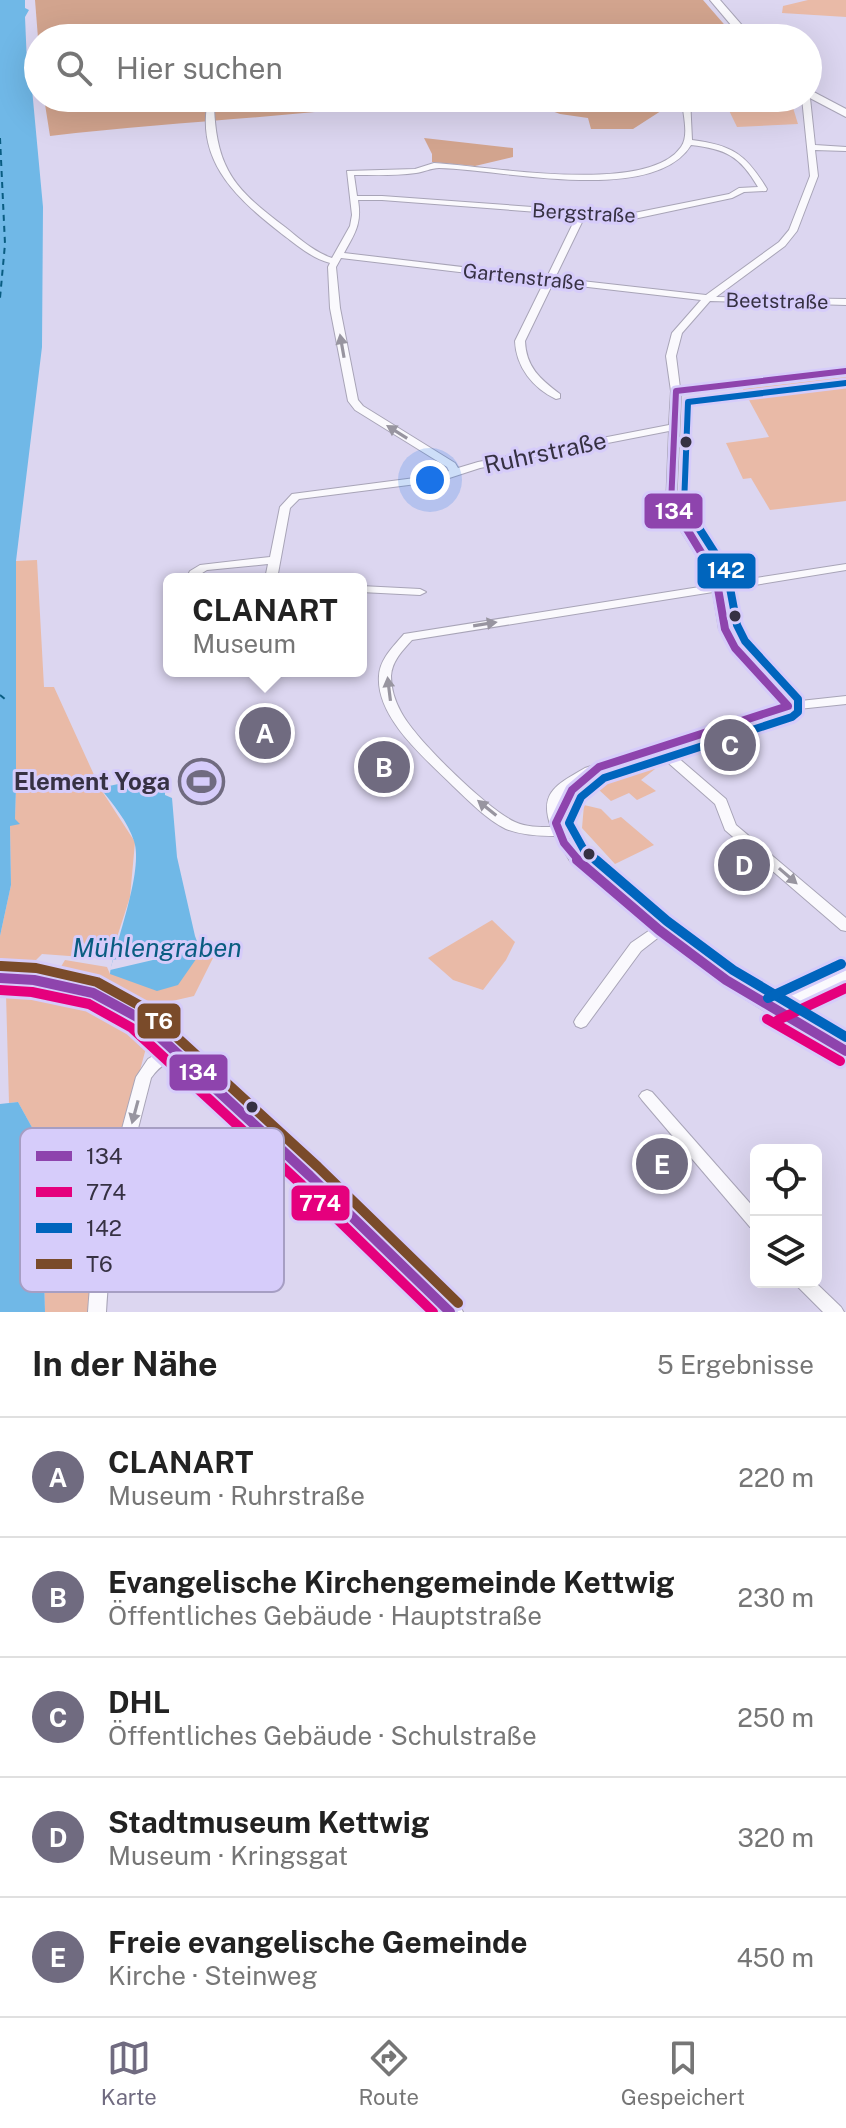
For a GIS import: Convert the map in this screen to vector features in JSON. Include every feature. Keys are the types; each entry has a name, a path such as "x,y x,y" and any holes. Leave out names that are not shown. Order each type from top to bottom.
{"main road":[{"path":"715,0 734,24"},
{"path":"822,101 846,114"},
{"path":"0,978 30,979 72,987 112,1001 139,1018 259,1128"},
{"path":"284,1152 450,1312"}],"street":[{"path":"210,112 214,153 229,184 244,200 318,256 337,258"},
{"path":"455,473 451,465 359,408 353,401 335,308 337,258 354,226 350,173 416,171 434,165 609,178 662,166 677,157 688,142 687,112"},
{"path":"788,706 730,639 725,629 716,577 671,507 676,391 671,356 672,344 692,314 708,298 775,250 793,231 812,186 808,112"},
{"name":"Bergstraße","path":"353,198 641,217 732,196 742,190 763,189 748,162 735,152 688,142"},
{"path":"812,147 846,149"},
{"path":"556,396 528,375 519,354 524,327 581,215"},
{"name":"Gartenstraße","path":"337,258 708,298"},
{"name":"Beetstraße","path":"708,298 846,302"},
{"path":"676,391 846,371"},
{"name":"Ruhrstraße","path":"272,573 285,507 296,496 455,473 478,465 673,427"},
{"path":"194,573 204,567 275,560"},
{"path":"557,828 528,831 511,826 492,814 422,748 396,718 388,698 388,666 395,650 408,637 846,567"},
{"path":"367,589 420,592"},
{"path":"846,700 788,706 599,767 582,776 565,801 557,828 575,858 659,930 726,980 846,1051"},
{"path":"659,748 721,802 730,827 846,926"},
{"path":"581,1022 636,947 659,930"},
{"path":"773,1009 846,975"},
{"path":"130,1128 144,1077 153,1063 174,1049"},
{"path":"647,1096 751,1216"},
{"path":"810,1288 835,1312"},
{"path":"97,1312 98,1292"}],"shaded area":[{"path":"35,0 703,0 724,24 37,24"},
{"path":"808,0 846,0 846,17 782,13 783,6"},
{"path":"46,112 314,112 119,129 50,136"},
{"path":"555,112 659,112 633,129 591,129 588,118"},
{"path":"730,112 794,112 798,124 737,127"},
{"path":"424,138 513,148 513,157 475,166 432,162 432,154"},
{"path":"846,377 846,501 770,510 751,478 743,479 726,443 769,437 743,389"},
{"path":"37,560 44,687 54,687 100,788 135,842 130,897 110,959 42,954 32,964 0,961 0,936 11,885 10,825 15,819 16,787 24,789 16,777 16,561"},
{"path":"650,765 655,769 641,780 656,791 637,800 629,793 611,801 598,789 613,777"},
{"path":"584,805 601,809 612,820 621,817 654,845 615,864 582,828"},
{"path":"492,920 515,942 506,960 483,990 453,980 428,958"},
{"path":"200,949 213,958 194,996 159,1004 137,999 93,978 59,970 65,960 107,967 110,974 201,952"},
{"path":"6,994 63,1001 98,1015 146,1048 124,1128 32,1128 18,1102 9,1103"},
{"path":"44,1292 93,1292 92,1312 45,1312"}],"water":[{"path":"0,0 25,0 25,8 29,10 24,24 24,112 34,112 43,207 42,347 16,561 16,776 23,780 25,789 16,788 15,819 20,824 10,826 11,885 0,936"},
{"name":"Mühlengraben","path":"141,779 165,788 165,795 172,798 177,857 201,952 178,985 157,991 110,974 132,888 136,854 128,827 100,788"},
{"path":"18,1102 32,1128 20,1128 20,1292 44,1292 45,1312 0,1312 0,1104"}],"pier":[{"path":"196,941 200,949 110,970 113,960"}],"ferry route":[{"path":"0,138 5,244 0,298"},
{"path":"0,695 6,700"}],"transit line":[{"name":"134","path":"846,371 676,391 671,507 716,577 725,629 735,648 788,706 599,767 572,790 556,823 564,843 575,858 659,930 726,980 846,1051"},
{"name":"142","path":"846,383 688,402 683,504 727,572 737,625 745,641 798,699 798,712 792,717 604,778 581,797 569,823 584,850 667,921 733,970 846,1037"},
{"name":"142","path":"768,998 841,964"},
{"name":"T6","path":"1,966 36,968 97,982 146,1009 276,1128"},
{"name":"134","path":"0,978 34,980 93,993 139,1018 258,1128"},
{"name":"774","path":"778,1020 846,988"},
{"name":"774","path":"0,990 32,992 89,1004 132,1028 240,1128"},
{"name":"774","path":"767,1019 840,1061"},
{"name":"T6","path":"284,1136 458,1303"},
{"name":"134","path":"284,1152 450,1312"},
{"name":"774","path":"284,1168 433,1312"}],"place":[{"name":"CLANART","path":"265,733"},
{"name":"DHL","path":"730,745"},
{"name":"Evangelische Kirchengemeinde Kettwig","path":"384,767"},
{"name":"Element Yoga","path":"201,781"},
{"name":"Stadtmuseum Kettwig","path":"744,865"},
{"name":"Freie evangelische Gemeinde","path":"662,1164"}]}
